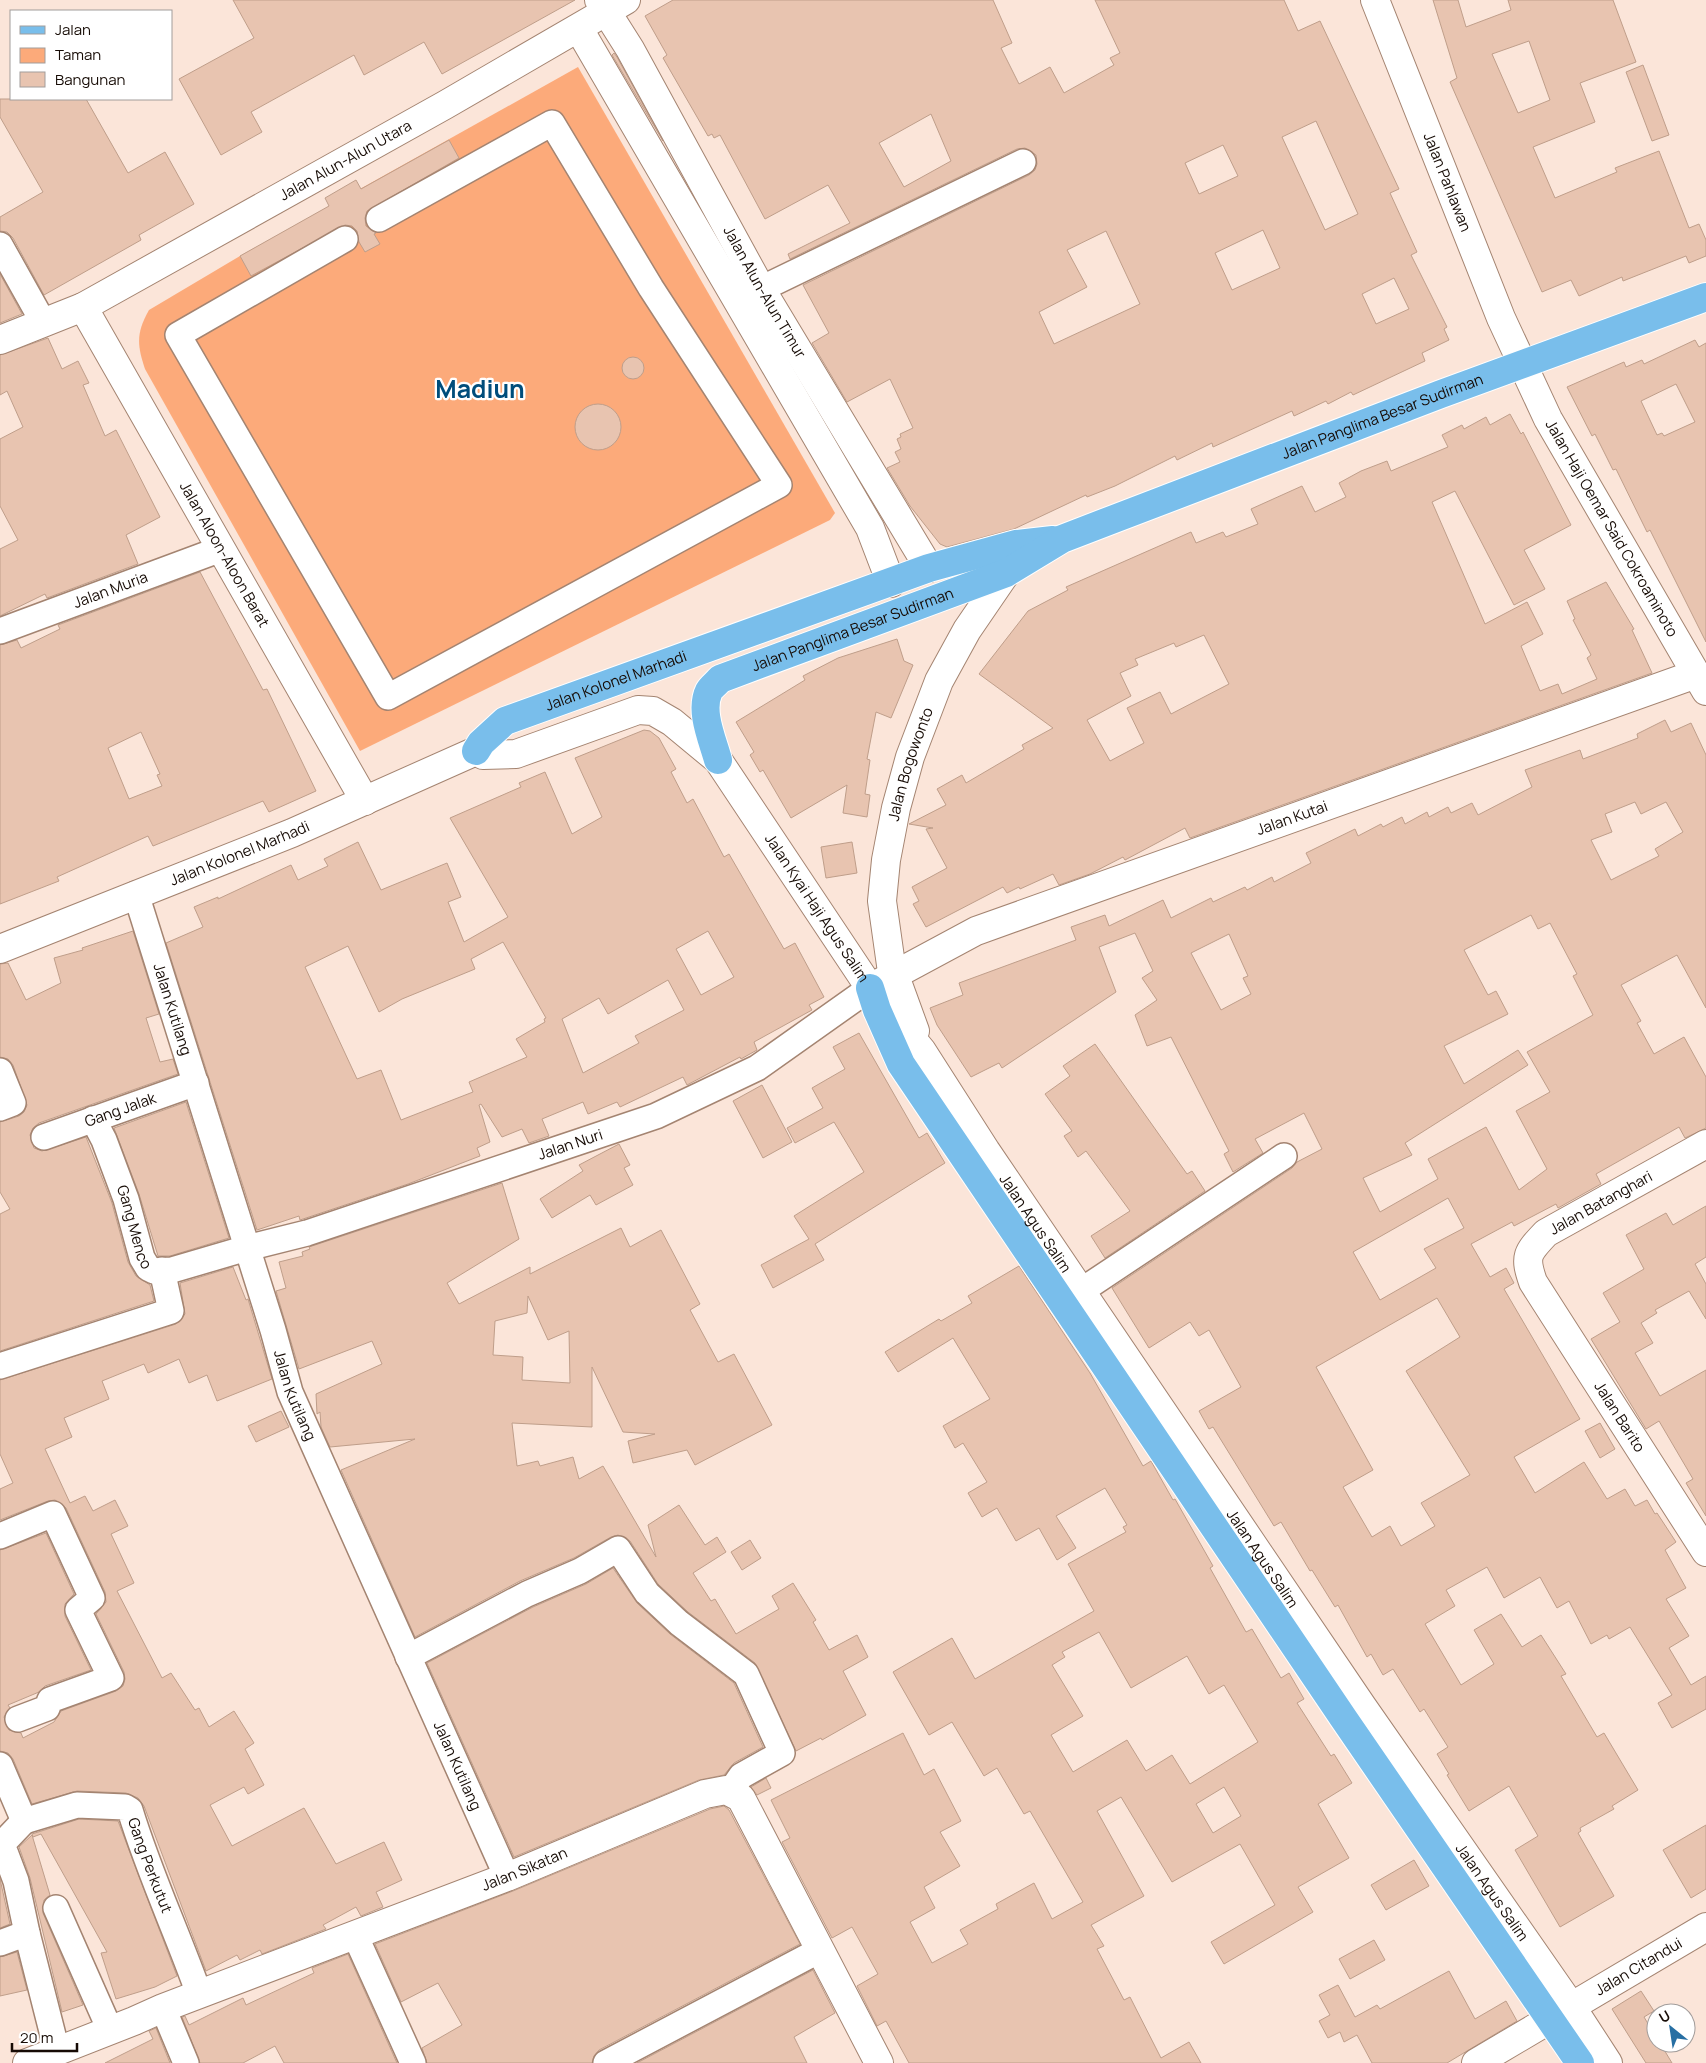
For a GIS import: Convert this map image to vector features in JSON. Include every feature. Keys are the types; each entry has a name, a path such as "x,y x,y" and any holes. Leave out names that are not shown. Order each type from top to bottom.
{"main road":[{"name":"Jalan Panglima Besar Sudirman","path":"718,760 707,720 706,703 709,690 720,679 1006,573 1062,540 1523,364 1706,297"},
{"name":"Jalan Panglima Besar Sudirman","path":"711,645 930,568 1016,544 1062,540"},
{"name":"Jalan Kolonel Marhadi","path":"476,751 481,743 505,721 711,645"},
{"path":"882,982 877,1010 901,1064 1133,1387 1353,1712 1561,2012 1580,2063"}],"street":[{"name":"Jalan Pahlawan","path":"1375,0 1501,318 1523,364"},
{"name":"Jalan Alun-Alun Utara","path":"0,340 83,308 579,29 610,4"},
{"name":"Jalan Alun-Alun Timur","path":"610,4 630,49 761,289 930,568"},
{"name":"Jalan Alun-Alun Timur","path":"579,29 870,528 891,583"},
{"path":"345,239 178,335 388,697 779,485 651,288 552,122 379,219"},
{"path":"761,289 1023,162"},
{"path":"0,245 44,322"},
{"name":"Jalan Aloon-Aloon Barat","path":"83,308 365,802"},
{"name":"Jalan Haji Oemar Said Cokroaminoto","path":"1523,364 1548,419 1701,683"},
{"name":"Jalan Muria","path":"0,631 221,549"},
{"name":"Jalan Bogowonto","path":"882,982 882,901 886,860 896,808 910,757 939,681 966,630 1006,573"},
{"name":"Jalan Kutai","path":"882,982 976,931 1701,683"},
{"path":"476,751 483,755 516,754 638,710 653,711 672,722 718,760"},
{"name":"Jalan Kolonel Marhadi","path":"0,949 365,802 476,751"},
{"name":"Jalan Kyai Haji Agus Salim","path":"718,760 882,982 922,1050"},
{"name":"Jalan Kutilang","path":"136,894 290,1392 507,1876"},
{"name":"Jalan Nuri","path":"247,1248 307,1233 656,1116 757,1068 882,982"},
{"name":"Jalan Agus Salim","path":"922,1050 986,1151 1081,1290 1133,1387"},
{"path":"0,1071 13,1103 0,1108"},
{"name":"Gang Jalak","path":"44,1137 196,1083"},
{"name":"Gang Menco","path":"93,1119 104,1140 126,1199 142,1258 148,1268 172,1270 247,1248"},
{"name":"Jalan Batanghari","path":"1533,1282 1527,1263 1531,1248 1546,1233 1706,1144"},
{"path":"1081,1290 1284,1156"},
{"path":"0,1366 171,1311 162,1270"},
{"name":"Jalan Barito","path":"1533,1282 1706,1552"},
{"path":"0,1536 53,1514 92,1598 78,1610 111,1678 50,1700 47,1708 18,1719"},
{"path":"408,1657 527,1594 580,1571 618,1549 647,1593 679,1623 746,1674 782,1753 741,1776 730,1792 741,1798 879,2063"},
{"path":"0,1765 24,1821 2,1844 16,1881 57,2051"},
{"name":"Jalan Sikatan","path":"27,2063 163,2008 507,1876 706,1794 726,1790 730,1792"},
{"name":"Gang Perkutut","path":"24,1821 77,1806 124,1808 130,1810 151,1875 181,1943 199,1994"},
{"path":"56,1908 110,2030"},
{"name":"Jalan Citandui","path":"1476,2063 1706,1927"},
{"path":"0,1943 27,1933"},
{"path":"355,1935 413,2063"},
{"path":"606,2063 820,1950"},
{"path":"163,2008 186,2063"},
{"path":"1561,2012 1608,2063"}],"green space":[{"path":"578,67 835,513 830,520 360,751 145,369 139,346 140,332 149,310 240,256"}],"building":[{"path":"233,0 575,0 442,74 424,42 364,75 354,55 251,112 262,132 221,155 179,79 254,38"},
{"path":"673,0 993,0 1012,43 1001,48 1019,84 1050,67 1064,93 1114,65 1110,58 1120,53 1095,0 1284,0 1298,31 1320,21 1399,189 1390,193 1417,252 1411,255 1447,327 1444,329 1449,340 1422,353 1425,361 1353,395 1351,392 1328,404 1326,401 1294,416 1292,411 1213,447 1212,443 1177,460 1175,456 1115,486 1087,497 1086,495 1014,529 947,547 940,544 910,506 887,468 900,462 895,452 901,449 897,439 901,437 900,434 913,428 890,379 847,402 812,343 829,333 803,285 1029,175 1035,170 1037,164 1036,155 1025,148 1017,149 790,259 788,254 850,223 828,185 765,219 720,135 714,138 712,134 708,136 663,58 667,55 645,16","holes":["931,114 951,161 904,187 879,143","1316,121 1358,214 1325,230 1282,137","1223,145 1238,176 1199,194 1185,163","1263,230 1280,268 1232,290 1215,253","1106,231 1140,304 1054,344 1039,312 1087,287 1067,250","1394,278 1409,309 1376,324 1362,294"]},
{"path":"1433,0 1458,0 1466,27 1511,10 1508,0 1613,0 1636,62 1580,83 1595,122 1533,147 1555,198 1617,172 1615,168 1659,151 1689,228 1699,224 1706,240 1706,256 1689,263 1686,256 1623,281 1622,277 1579,296 1571,280 1542,292 1450,82 1457,78","holes":["1529,41 1550,100 1518,113 1492,54"]},
{"path":"614,53 617,57 663,141 612,55"},
{"path":"1643,65 1669,135 1652,141 1626,72"},
{"path":"0,99 87,100 128,173 165,152 194,204 139,235 141,240 44,295 13,238 7,232 0,231 0,217 43,192 0,117"},
{"path":"449,140 459,158 367,211 365,218 366,226 376,233 374,234 380,244 365,252 359,242 357,231 352,226 345,225 251,276 240,256 329,206 325,198 356,180 361,189"},
{"path":"0,274 22,314 0,323"},
{"path":"48,338 62,369 78,361 89,383 83,385 105,436 116,430 160,517 126,535 138,564 47,598 45,594 0,616 0,549 18,540 0,506 0,439 23,427 7,391 0,395 0,355"},
{"path":"1695,340 1699,347 1706,343 1706,642 1650,530 1647,532 1616,469 1613,470 1595,434 1592,436 1567,387 1624,362 1626,367 1642,360 1644,364","holes":["1676,384 1695,422 1664,436 1662,433 1657,435 1641,401"]},
{"path":"633,357 641,360 644,368 641,376 633,379 625,376 622,368 625,360"},
{"path":"598,404 611,408 617,414 621,427 617,440 611,446 598,450 585,446 579,440 575,427 579,414 585,408"},
{"path":"1510,414 1521,434 1523,432 1571,525 1524,550 1545,589 1514,605 1455,491 1432,502 1485,624 1527,602 1543,634 1521,646 1540,691 1558,684 1562,694 1597,679 1587,658 1591,655 1573,620 1575,619 1567,601 1606,582 1634,629 1632,630 1652,673 1190,838 1185,828 1125,860 1123,857 1090,874 1059,885 1053,874 1007,893 1003,887 926,927 913,904 919,901 912,887 947,868 926,829 933,828 909,824 946,805 937,789 962,775 966,783 1024,749 1022,745 1053,728 979,674 1028,611 1068,590 1066,587 1191,532 1196,543 1223,532 1226,537 1258,524 1251,509 1302,486 1315,512 1346,497 1339,483 1361,471 1387,461 1391,471 1448,447 1442,435 1462,425 1464,429 1486,417 1490,425","holes":["1204,635 1229,684 1171,714 1160,692 1127,708 1144,743 1110,761 1087,720 1131,696 1120,673 1138,665 1135,659 1174,643 1176,647"]},
{"path":"200,572 263,690 267,689 316,791 269,812 263,801 153,846 148,836 57,877 59,881 0,904 0,645 17,640 21,648 60,629 58,625","holes":["141,732 160,774 157,775 162,786 129,799 108,748"]},
{"path":"897,639 904,661 913,665 891,718 876,712 867,759 870,760 865,794 870,795 867,817 843,813 847,785 791,818 763,770 760,772 750,755 754,752 736,722 805,680 803,676 838,658"},
{"path":"1665,720 1671,732 1691,723 1706,755 1706,1008 1677,955 1621,985 1641,1021 1637,1023 1654,1054 1684,1037 1706,1077 1706,1128 1685,1138 1679,1127 1596,1174 1601,1184 1558,1208 1556,1204 1514,1226 1512,1222 1471,1244 1490,1277 1506,1268 1514,1283 1504,1289 1580,1419 1514,1457 1535,1493 1584,1462 1607,1499 1625,1489 1635,1506 1647,1500 1655,1514 1657,1513 1676,1542 1665,1550 1686,1588 1666,1599 1689,1636 1669,1648 1691,1685 1706,1676 1706,1709 1672,1728 1658,1703 1672,1695 1630,1627 1609,1639 1607,1635 1591,1644 1569,1601 1557,1608 1540,1577 1504,1598 1487,1567 1446,1590 1455,1606 1425,1624 1461,1685 1494,1664 1474,1630 1501,1614 1522,1647 1541,1635 1566,1674 1561,1676 1597,1737 1604,1733 1638,1790 1612,1806 1614,1809 1580,1828 1581,1831 1578,1833 1614,1896 1560,1927 1515,1850 1538,1836 1509,1786 1469,1811 1447,1775 1449,1774 1437,1754 1448,1747 1424,1709 1420,1712 1393,1669 1383,1675 1371,1654 1367,1657 1338,1605 1335,1607 1312,1570 1310,1571 1281,1522 1274,1526 1213,1427 1209,1429 1199,1411 1241,1387 1209,1330 1199,1336 1190,1322 1149,1348 1112,1288 1292,1168 1297,1162 1322,1149 1304,1113 1255,1139 1263,1153 1233,1172 1224,1154 1229,1151 1171,1037 1147,1046 1135,1015 1157,1000 1142,978 1153,971 1135,933 1099,947 1116,992 1002,1068 999,1063 971,1077 937,1025 930,1008 963,995 959,983 1076,940 1071,927 1105,915 1109,926 1163,900 1171,918 1211,898 1213,902 1245,887 1247,890 1272,877 1274,882 1311,863 1306,853 1355,829 1358,836 1381,824 1383,827 1402,817 1405,824 1427,812 1429,817 1448,807 1451,813 1472,803 1478,815 1532,787 1525,770 1580,750 1583,759 1638,738 1637,734","holes":["1635,802 1641,814 1666,802 1683,832 1655,849 1659,856 1611,880 1591,840 1612,832 1605,814","1531,915 1538,929 1550,923 1577,974 1573,976 1593,1015 1527,1052 1550,1092 1516,1111 1547,1169 1519,1190 1486,1127 1428,1159 1438,1179 1380,1212 1363,1178 1412,1155 1405,1143 1528,1065 1518,1050 1464,1084 1444,1046 1508,1014 1496,991 1488,995 1464,950","1229,934 1248,976 1243,978 1251,994 1221,1010 1191,953","1448,1198 1464,1228 1424,1249 1436,1268 1380,1300 1353,1252","1437,1298 1460,1337 1406,1371 1470,1475 1421,1503 1435,1526 1401,1546 1390,1526 1372,1537 1343,1487 1373,1470 1316,1367"]},
{"path":"644,730 650,731 659,738 676,769 671,772 687,803 693,799 724,857 729,854 784,949 795,943 824,997 809,1005 812,1010 754,1042 757,1050 741,1059 740,1057 687,1085 683,1077 620,1107 617,1102 588,1114 583,1102 542,1119 549,1136 529,1143 522,1129 502,1137 481,1104 479,1105 490,1142 477,1148 480,1156 408,1184 300,1220 299,1216 257,1230 166,943 203,927 194,907 218,897 218,899 291,865 298,880 328,866 324,859 358,842 381,890 447,863 461,897 448,902 464,942 508,917 450,818 521,787 519,783 545,772 572,834 602,817 575,758","holes":["708,931 734,977 701,995 676,949","503,942 546,1018 544,1019 545,1022 516,1039 527,1057 469,1082 473,1092 401,1120 381,1070 357,1079 305,967 348,946 379,1012 402,999 475,969 471,959","668,980 684,1010 635,1036 639,1043 583,1073 562,1019 599,998 608,1014"]},
{"path":"852,842 857,873 826,878 821,847"},
{"path":"133,931 159,1014 146,1018 160,1062 173,1059 178,1074 39,1123 33,1128 30,1135 34,1148 42,1151 86,1137 112,1203 128,1262 136,1276 150,1285 154,1301 0,1351 0,1214 10,1209 0,1192 0,1122 19,1116 24,1112 27,1105 13,1065 8,1059 0,1057 0,964 8,963 26,1000 61,983 54,958 83,950 82,948"},
{"path":"859,1033 919,1138 927,1133 945,1163 815,1244 824,1260 773,1288 761,1265 809,1239 794,1216 864,1172 834,1122 795,1143 787,1128 823,1108 812,1088 845,1069 833,1047"},
{"path":"1095,1044 1187,1174 1192,1171 1205,1191 1105,1258 1091,1236 1130,1211 1086,1151 1078,1157 1064,1136 1072,1131 1045,1094 1070,1076 1063,1066"},
{"path":"762,1085 792,1142 763,1158 733,1101"},
{"path":"186,1102 229,1238 170,1256 158,1256 139,1194 114,1128"},
{"path":"619,1144 630,1165 624,1168 633,1185 596,1205 590,1195 552,1218 540,1199 583,1171 579,1165"},
{"path":"502,1183 519,1239 447,1283 459,1304 530,1267 530,1274 621,1228 630,1247 661,1230 700,1304 690,1310 718,1362 734,1354 772,1425 695,1465 687,1450 633,1463 628,1441 655,1434 623,1432 592,1367 592,1427 512,1423 517,1466 538,1461 540,1466 573,1457 579,1479 603,1466 656,1557 648,1525 679,1505 705,1545 717,1537 726,1552 693,1573 711,1601 715,1599 736,1634 779,1609 772,1596 793,1583 816,1620 813,1622 829,1650 857,1635 868,1657 843,1671 866,1715 822,1740 821,1738 796,1751 755,1663 688,1612 658,1584 630,1541 618,1535 574,1558 520,1581 415,1637 341,1470 415,1439 330,1447 321,1427 320,1412 317,1414 316,1394 382,1364 372,1341 299,1369 276,1291 286,1288 279,1262 303,1256 302,1252 310,1249 309,1247","holes":["528,1296 548,1340 569,1331 570,1383 522,1380 523,1357 493,1355 495,1321 527,1313"]},
{"path":"1706,1206 1706,1257 1695,1264 1706,1284 1706,1319 1689,1291 1655,1310 1657,1313 1641,1323 1653,1343 1635,1353 1660,1396 1706,1370 1706,1516 1686,1483 1693,1479 1659,1421 1646,1429 1591,1339 1620,1322 1603,1293 1644,1269 1626,1235 1666,1213 1673,1225"},
{"path":"1019,1266 1090,1373 1143,1466 1151,1461 1173,1500 1175,1499 1213,1566 1210,1568 1246,1632 1252,1629 1281,1678 1289,1673 1304,1699 1297,1703 1331,1756 1334,1754 1352,1783 1318,1804 1349,1858 1298,1887 1313,1912 1224,1964 1211,1942 1275,1905 1240,1844 1172,1882 1121,1797 1097,1811 1144,1896 1091,1925 1104,1946 1097,1949 1124,2000 1130,1997 1161,2058 1189,2042 1201,2063 909,2063 886,2021 877,2026 857,1986 878,1974 852,1927 832,1938 782,1842 790,1838 771,1800 903,1733 924,1775 934,1769 961,1821 940,1832 960,1866 924,1887 935,1908 910,1922 932,1963 968,1944 960,1930 998,1909 996,1904 1034,1883 1052,1919 1083,1902 1030,1811 1024,1814 997,1768 984,1776 952,1722 929,1735 893,1672 952,1638 975,1679 1094,1611 1068,1564 1126,1532 1123,1527 1127,1525 1105,1488 1056,1516 1076,1548 1057,1560 1039,1528 1016,1541 997,1508 982,1517 968,1493 987,1482 963,1443 955,1448 943,1426 990,1399 953,1338 898,1372 885,1352 939,1319 941,1321 972,1303 968,1296","holes":["1099,1632 1131,1688 1187,1656 1209,1694 1224,1685 1258,1742 1190,1784 1172,1755 1146,1771 1127,1740 1073,1772 1051,1735 1083,1716 1052,1665 1065,1657 1062,1652","1224,1787 1241,1816 1213,1833 1196,1804"]},
{"path":"233,1267 246,1300 248,1299 272,1379 217,1401 207,1375 189,1383 179,1359 148,1373 144,1364 102,1381 109,1399 64,1418 72,1437 45,1449 70,1503 85,1496 93,1511 115,1500 128,1526 111,1534 134,1583 117,1591 162,1678 171,1673 195,1710 199,1708 209,1727 234,1711 254,1743 245,1749 264,1785 248,1794 244,1787 210,1805 232,1846 304,1808 336,1864 384,1842 402,1880 376,1892 383,1907 361,1916 356,1907 323,1925 326,1929 262,1954 260,1950 240,1960 237,1955 206,1971 144,1806 138,1798 126,1793 77,1791 32,1804 13,1759 8,1753 0,1751 0,1550 46,1533 74,1594 65,1604 65,1616 91,1670 45,1686 39,1692 8,1705 10,1708 4,1717 9,1730 21,1733 23,1738 54,1722 61,1711 116,1691 123,1686 125,1679 124,1672 96,1614 106,1602 105,1592 66,1508 55,1500 48,1501 0,1520 0,1489 13,1483 0,1454 0,1380 176,1324 185,1314 180,1283"},
{"path":"281,1411 289,1427 256,1442 248,1426"},
{"path":"1600,1423 1615,1449 1600,1458 1585,1431"},
{"path":"750,1540 761,1558 742,1570 731,1552"},
{"path":"613,1568 637,1603 670,1634 734,1683 763,1747 734,1763 724,1775 699,1780 514,1857 427,1663 533,1607 586,1584"},
{"path":"766,1778 771,1788 757,1795 751,1787"},
{"path":"724,1806 729,1810 800,1944 599,2050 594,2056 592,2063 427,2063 422,2048 462,2025 438,1983 401,2002 375,1944 513,1891 710,1809"},
{"path":"79,1819 118,1821 177,1976 155,1987 116,1999 101,1953 107,1952 41,1834 33,1837 32,1834"},
{"path":"1706,1825 1706,1889 1691,1898 1663,1850"},
{"path":"32,1835 50,1895 44,1900 43,1913 83,2005 62,2012 30,1878 19,1847"},
{"path":"1414,1860 1429,1886 1386,1910 1371,1885"},
{"path":"0,1879 10,1924 0,1928"},
{"path":"1374,1940 1385,1960 1350,1979 1339,1959"},
{"path":"17,1952 27,1990 0,1996 0,1957"},
{"path":"348,1954 397,2063 284,2063 275,2046 243,2063 200,2063 182,2017 185,2016 189,2025 243,1998 246,2005 314,1973 312,1968"},
{"path":"813,1970 835,2013 794,2037 807,2063 637,2063"},
{"path":"1449,1971 1475,2019 1506,2001 1517,2021 1447,2063 1372,2063 1357,2035 1344,2042 1340,2032 1328,2038 1319,2021 1330,2015 1319,1995 1338,1985 1355,2017 1377,2005 1380,2009"},
{"path":"1641,1991 1649,2003 1646,2003 1646,2016 1644,2017 1646,2020 1646,2053 1666,2053 1672,2063 1646,2063 1612,2009"},
{"path":"156,2028 170,2063 105,2063 153,2039 149,2031"}],"district":[{"name":"Madiun","path":"480,389"}]}
